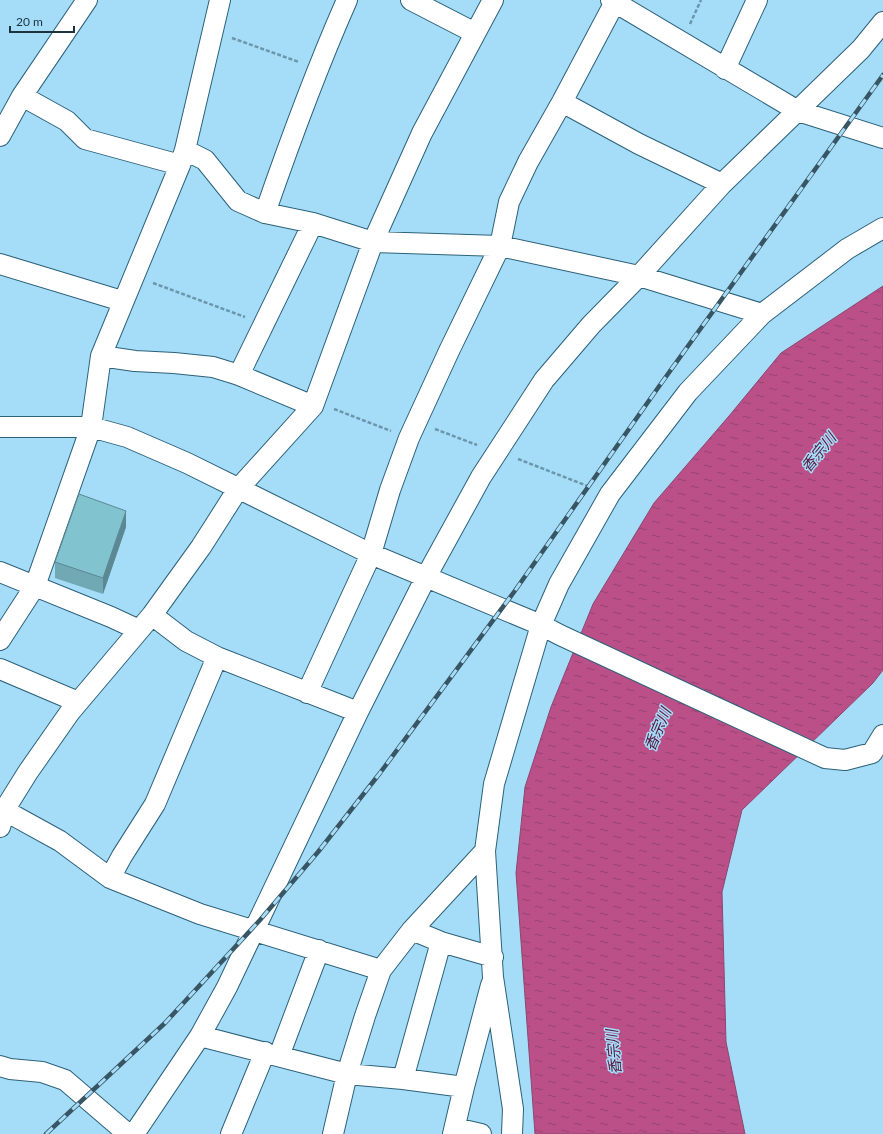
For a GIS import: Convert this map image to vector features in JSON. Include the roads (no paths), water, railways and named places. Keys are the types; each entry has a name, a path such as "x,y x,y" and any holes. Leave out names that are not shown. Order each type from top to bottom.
{"street":[{"path":"0,136 22,96 87,0"},
{"path":"0,640 35,586 91,427 100,356 182,157 220,0"},
{"path":"265,213 287,148 347,0"},
{"path":"411,0 475,33"},
{"path":"381,970 200,914 110,878 60,841 2,814 28,772 78,702 152,615 201,547 238,489 314,404 373,242 422,133 493,0"},
{"path":"725,69 757,0"},
{"path":"307,693 371,554 390,490 409,438 500,246 509,202 528,162 562,102 614,1 725,69 798,111 883,138"},
{"path":"134,1134 200,1036 228,987 253,930 358,712 426,576 482,477 544,380 591,325 722,184 861,49 883,22"},
{"path":"22,96 67,121 85,139 205,160 238,202 265,213 313,223 373,242 500,246 638,276 762,314"},
{"path":"562,102 639,144 722,184"},
{"path":"239,375 313,223"},
{"path":"512,1134 513,1109 493,977 493,957 485,851 494,784 541,626 559,584 610,494 688,392 762,314 847,249 883,228"},
{"path":"0,264 122,301"},
{"path":"100,356 135,361 213,367 239,375 281,394 314,404"},
{"path":"0,427 91,427 128,436 187,463 371,554 541,626 825,758 845,760 872,753 883,735"},
{"path":"0,572 112,617 139,630"},
{"path":"152,615 186,641 217,657 358,712"},
{"path":"110,878 155,804 217,657"},
{"path":"0,669 78,702"},
{"path":"333,1134 347,1074 381,970 412,930 485,851"},
{"path":"412,930 441,942 493,957"},
{"path":"403,1079 441,942"},
{"path":"231,1134 272,1054 319,950"},
{"path":"481,1134 454,1131 493,977"},
{"path":"200,1036 347,1074 403,1079 464,1087"},
{"path":"0,1066 10,1069 42,1072 65,1080 128,1134"}],"water":[{"name":"香宗川","path":"883,286 883,670 873,683 742,810 722,892 726,1042 745,1134 535,1134 516,873 525,787 551,707 593,604 654,503 781,353"}],"railway":[{"path":"46,1134 165,1023 260,920 318,852 380,773 514,592 660,385 883,75"}]}
